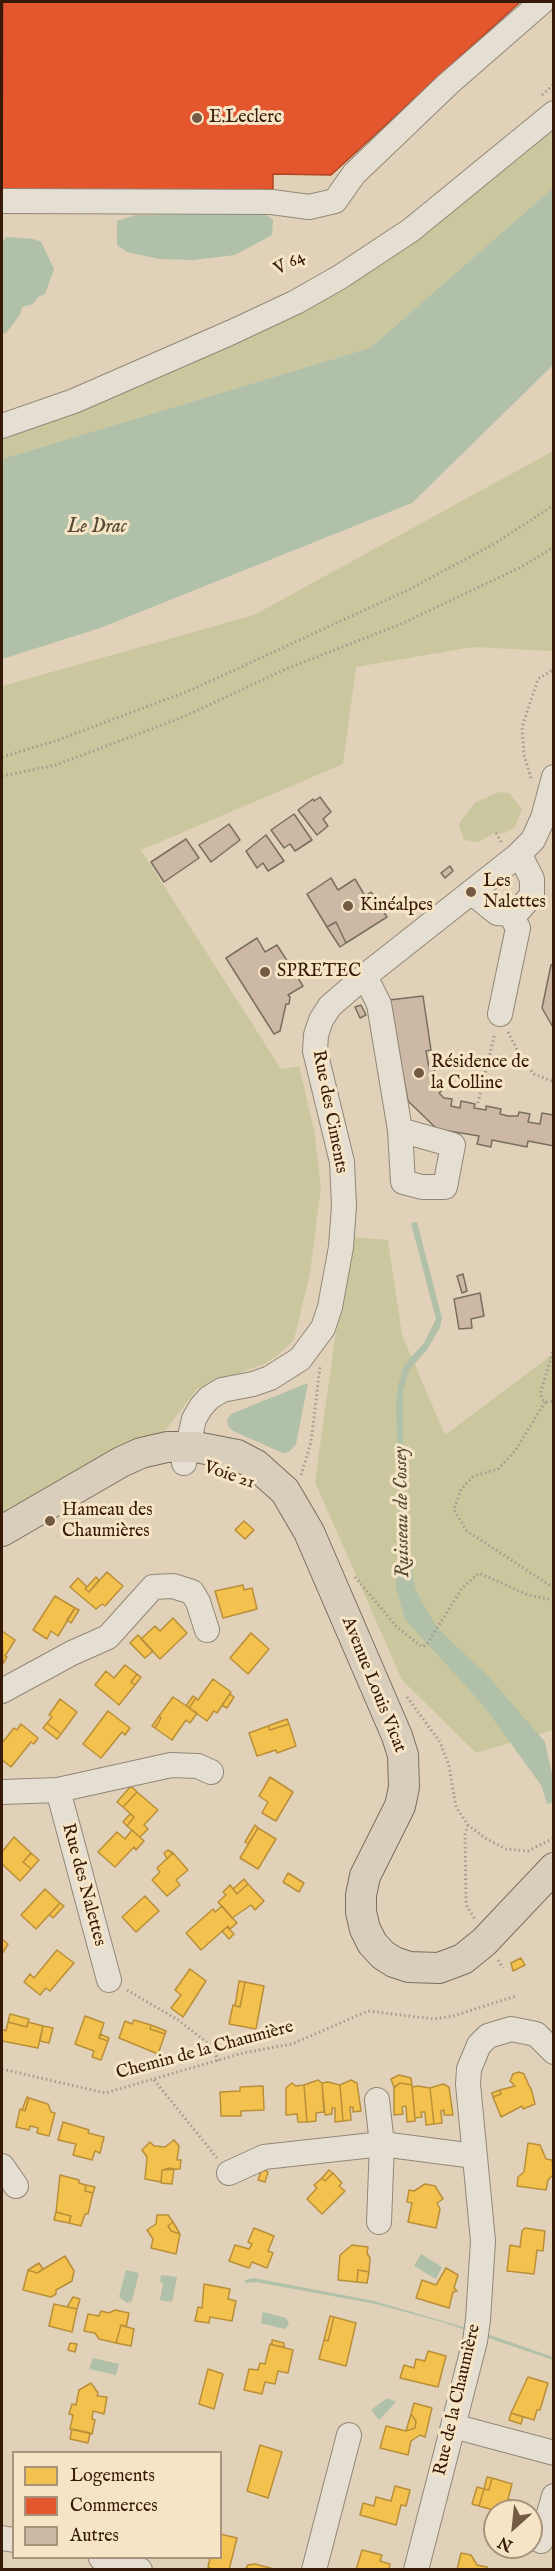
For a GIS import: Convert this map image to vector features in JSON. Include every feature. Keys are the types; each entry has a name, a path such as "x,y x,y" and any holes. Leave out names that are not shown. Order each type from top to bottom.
{"main road":[{"path":"2,1531 121,1462 141,1453 167,1447 185,1455"},
{"name":"Voie 21","path":"185,1455 257,1484 300,1518"},
{"path":"2,1549 132,1476 185,1455"},
{"name":"Avenue Louis Vicat","path":"300,1518 337,1595 403,1755 404,1788 400,1806 365,1876 361,1895 361,1911 365,1929 372,1943 388,1958 409,1967 439,1968 464,1959 484,1942 554,1868"}],"street":[{"path":"2,201 272,201 309,207 335,201 354,174 448,84 542,2"},
{"path":"2,426 74,401 232,333 332,282 411,230 547,105"},
{"name":"Rue des Ciments","path":"185,1455 194,1419 209,1398 222,1390 253,1384 285,1370 300,1359 323,1328 337,1278 344,1206 342,1162 315,1051 316,1035 321,1020 330,1006 364,976 517,856 533,840 547,804 554,777"},
{"path":"471,892 497,913 510,914 519,910 532,895 532,879 525,863 517,856"},
{"path":"500,1014 518,928 510,914"},
{"path":"364,976 379,1004 400,1130"},
{"path":"2,1691 72,1653 108,1637 153,1587 173,1586 192,1592 198,1602 207,1630"},
{"path":"2,1792 58,1790 171,1765 198,1766 211,1772"},
{"name":"Rue des Nalettes","path":"58,1790 109,1980"},
{"name":"Rue de la Chaumière","path":"416,2570 478,2320 483,2241 474,2156 469,2069 472,2056 488,2036 499,2031 518,2029 536,2034 554,2052"},
{"path":"377,2100 382,2144 379,2222"},
{"path":"229,2173 264,2157 382,2144 474,2156"},
{"path":"2,2166 16,2186"},
{"path":"453,2427 554,2453"},
{"path":"314,2570 349,2435"},
{"path":"543,2534 554,2496"},
{"path":"104,2559 140,2570"}],"path":[{"path":"547,105 554,84"},
{"path":"2,757 58,740 191,690 406,591 494,544 554,506"},
{"path":"2,776 56,765 183,717 286,669 401,624 522,567 554,547"},
{"path":"547,804 539,799 534,790 524,755 522,727 538,679 554,669"},
{"path":"500,1014 522,1060 534,1074 554,1082"},
{"path":"478,1103 500,1014"},
{"path":"300,1477 311,1442 323,1328"},
{"path":"545,1402 541,1398 541,1391 554,1348"},
{"path":"545,1402 554,1401"},
{"path":"545,1402 515,1451 498,1468 474,1476 461,1489 454,1510 467,1531 554,1588"},
{"path":"355,1576 397,1627 422,1647 427,1644 462,1588 479,1573 528,1595 554,1600"},
{"path":"403,1692 440,1742 449,1766 456,1807 468,1825 484,1839 506,1849 528,1851 554,1838"},
{"path":"468,1825 465,1835 466,1905 476,1922"},
{"path":"109,1980 178,2020 213,2047 218,2061"},
{"name":"Chemin de la Chaumière","path":"2,2069 105,2092 243,2053 292,2044 368,2011 434,2019 453,2016 516,1996"},
{"path":"154,2080 229,2173"}],"shaded area":[{"path":"553,125 553,188 370,348 2,459 2,436 261,332 344,287"},
{"path":"553,451 553,651 473,647 356,667 343,764 141,850 281,1069 299,1066 314,1130 321,1187 310,1273 294,1340 278,1355 264,1364 197,1389 163,1433 2,1519 2,686 254,615"},
{"path":"499,792 509,793 522,809 515,827 505,833 494,833 479,842 464,840 459,825 462,819 476,802"},
{"path":"349,1237 388,1240 402,1335 445,1435 553,1354 553,1730 476,1753 402,1680 315,1482"}],"water":[{"name":"Le Drac","path":"553,188 553,365 412,503 100,628 2,659 2,459 370,348"},
{"path":"260,211 273,220 272,235 235,255 193,260 159,259 127,252 117,245 117,221 136,215 242,214"},
{"path":"7,237 33,239 41,242 54,269 45,294 38,297 33,304 22,307 20,315 6,333 2,334 2,241"},
{"name":"Ruisseau de Cossey","path":"417,1222 442,1318 440,1327 427,1350 409,1370 403,1391 403,1507 415,1589 437,1628 487,1675 545,1742 554,1783 553,1802 547,1804 541,1785 483,1705 405,1619 396,1588 399,1501 396,1402 398,1386 404,1365 424,1343 436,1319 411,1223"},
{"path":"308,1383 296,1444 289,1452 283,1453 233,1431 228,1426 227,1420 231,1414"},
{"path":"421,2254 442,2267 436,2279 414,2266"},
{"path":"126,2270 139,2273 132,2301 127,2303 119,2297"},
{"path":"161,2275 177,2277 172,2302 160,2300 163,2283 160,2282"},
{"path":"254,2278 374,2301 487,2334 553,2357 553,2360 442,2322 376,2304 256,2282 245,2283 245,2280"},
{"path":"263,2312 286,2318 289,2323 287,2327 284,2329 261,2323"},
{"path":"93,2358 119,2364 116,2375 89,2369"},
{"path":"387,2398 396,2402 379,2420 371,2410"}],"building: Logements":[{"path":"244,1521 254,1530 245,1539 235,1530"},
{"path":"107,1572 123,1586 105,1606 102,1604 96,1609 70,1587 78,1578 89,1592"},
{"path":"96,1577 99,1580 89,1592 85,1589"},
{"path":"243,1585 244,1590 252,1588 257,1609 223,1618 215,1591"},
{"path":"55,1596 75,1608 58,1636 51,1631 47,1639 33,1630"},
{"path":"75,1608 79,1610 71,1623 67,1620"},
{"path":"173,1618 187,1633 160,1659 141,1639 155,1626 160,1631"},
{"path":"2,1631 15,1640 3,1664"},
{"path":"251,1633 269,1649 248,1674 230,1658"},
{"path":"138,1635 153,1651 145,1658 130,1643"},
{"path":"125,1665 137,1674 131,1682 135,1685 119,1705 95,1685 106,1671 114,1678"},
{"path":"137,1674 141,1677 135,1685 131,1682"},
{"path":"213,1679 231,1692 217,1713 214,1711 207,1721 189,1708 196,1698 198,1700"},
{"path":"230,1694 234,1697 227,1708 222,1705"},
{"path":"193,1696 196,1698 189,1708 186,1706"},
{"path":"173,1697 197,1713 190,1723 186,1720 172,1740 155,1728 161,1718 159,1716"},
{"path":"60,1699 77,1712 61,1734 47,1723 52,1717 49,1715"},
{"path":"108,1711 130,1728 125,1735 122,1732 101,1758 83,1744"},
{"path":"159,1716 161,1718 155,1728 152,1726"},
{"path":"287,1719 289,1724 270,1730 268,1726"},
{"path":"47,1723 61,1734 57,1739 43,1728"},
{"path":"21,1724 38,1738 34,1744 31,1742 11,1767 2,1760 2,1743 14,1728 17,1730"},
{"path":"289,1724 296,1746 277,1753 276,1750 257,1756 249,1733 268,1726 270,1730"},
{"path":"270,1777 293,1792 276,1821 262,1813 268,1802 259,1796"},
{"path":"131,1786 137,1792 123,1807 117,1802"},
{"path":"137,1792 158,1810 144,1825 148,1829 140,1837 127,1826 134,1817 123,1807"},
{"path":"130,1814 134,1817 127,1826 123,1822"},
{"path":"255,1825 258,1828 248,1844 245,1842"},
{"path":"258,1828 276,1839 258,1869 240,1858"},
{"path":"132,1830 144,1841 136,1850 134,1847 115,1867 98,1852 117,1832 125,1839"},
{"path":"14,1837 31,1853 23,1862 31,1869 20,1881 2,1864 2,1852"},
{"path":"168,1850 173,1853 167,1859 164,1853"},
{"path":"31,1853 39,1860 31,1869 23,1862"},
{"path":"173,1853 188,1870 176,1880 180,1885 167,1896 152,1880 160,1872 157,1868"},
{"path":"288,1873 304,1883 299,1892 283,1882"},
{"path":"244,1879 248,1884 237,1894 233,1889"},
{"path":"248,1884 264,1901 255,1910 251,1905 232,1918 218,1902 226,1895 223,1892 230,1885 237,1894"},
{"path":"45,1889 60,1903 36,1929 21,1915"},
{"path":"145,1896 159,1911 136,1932 122,1917"},
{"path":"60,1903 64,1906 53,1918 49,1915"},
{"path":"222,1906 237,1923 230,1929 228,1926 201,1950 186,1933 213,1909 215,1912"},
{"path":"227,1927 234,1934 229,1939 222,1931"},
{"path":"2,1939 8,1944 2,1954"},
{"path":"57,1950 74,1963 50,1991 46,1988 40,1995 24,1982 30,1974 34,1978"},
{"path":"521,1958 525,1965 513,1971 511,1963"},
{"path":"190,1969 206,1981 183,2017 171,2008 181,1995 175,1990"},
{"path":"239,1981 245,1982 240,2007 235,2006"},
{"path":"245,1982 264,1986 256,2029 229,2024 233,2005 240,2007"},
{"path":"10,2014 29,2019 27,2027 8,2022"},
{"path":"85,2016 104,2023 99,2038 108,2041 101,2060 92,2057 94,2051 75,2044"},
{"path":"134,2020 151,2025 150,2029 165,2034 158,2054 119,2038 125,2021 132,2024"},
{"path":"8,2022 27,2027 28,2022 43,2026 38,2048 2,2041 2,2029 6,2031"},
{"path":"151,2025 166,2031 165,2034 150,2029"},
{"path":"43,2026 53,2028 49,2043 40,2041"},
{"path":"100,2034 109,2038 108,2041 99,2038"},
{"path":"519,2072 524,2074 531,2088 535,2104 523,2109 522,2106 501,2117 493,2097 501,2094 500,2090 515,2086 510,2081 513,2074"},
{"path":"399,2075 411,2078 412,2085 400,2083 394,2087 391,2079"},
{"path":"318,2080 322,2083 324,2112 316,2113 316,2121 307,2122 304,2085"},
{"path":"351,2080 357,2083 361,2111 353,2112 353,2107 350,2107 351,2120 343,2121 340,2085"},
{"path":"292,2083 296,2086 304,2085 307,2122 298,2122 297,2114 286,2115 286,2088"},
{"path":"322,2083 340,2085 343,2121 335,2122 335,2108 332,2108 332,2114 325,2115"},
{"path":"400,2083 412,2085 415,2121 407,2122 406,2106 402,2107 403,2114 394,2115 394,2088"},
{"path":"443,2084 449,2087 453,2115 444,2115 444,2110 441,2111 442,2123 434,2124 430,2088"},
{"path":"263,2086 264,2110 241,2111 241,2116 221,2116 220,2092 240,2091 240,2087"},
{"path":"412,2087 430,2088 434,2124 426,2125 425,2112 421,2112 422,2117 415,2118"},
{"path":"500,2090 501,2094 493,2097 492,2093"},
{"path":"27,2097 29,2098 25,2111 22,2110"},
{"path":"29,2098 48,2104 51,2112 55,2113 49,2136 37,2133 38,2128 35,2127 30,2126 29,2130 16,2127 20,2109 25,2111"},
{"path":"63,2122 104,2137 100,2153 95,2151 92,2160 73,2155 76,2144 58,2140"},
{"path":"174,2140 179,2146 177,2160 181,2160 180,2169 162,2170 161,2182 145,2179 147,2157 142,2150 150,2142 154,2146 165,2147"},
{"path":"528,2143 540,2145 546,2159 552,2160 553,2175 548,2180 546,2190 517,2186 518,2177 524,2172"},
{"path":"174,2169 172,2184 161,2183 162,2170"},
{"path":"262,2169 268,2172 265,2182 258,2180"},
{"path":"329,2170 333,2173 325,2181 322,2178"},
{"path":"333,2173 342,2183 339,2186 345,2191 322,2214 307,2199 317,2188 314,2185 322,2178 325,2181"},
{"path":"60,2175 79,2180 79,2183 86,2185 85,2191 93,2193 88,2214 85,2214 81,2226 69,2223 71,2216 56,2212"},
{"path":"425,2184 435,2186 443,2199 437,2203 440,2209 436,2228 408,2222 412,2203 407,2202 409,2190 414,2191"},
{"path":"86,2185 95,2187 93,2193 85,2191"},
{"path":"56,2212 71,2216 69,2223 54,2220"},
{"path":"157,2215 168,2215 173,2222 168,2226 171,2231 180,2234 176,2254 151,2248 153,2239 147,2230 156,2224"},
{"path":"173,2222 180,2234 171,2231 168,2226"},
{"path":"254,2228 274,2236 268,2251 273,2253 267,2268 252,2262 249,2268 229,2261 235,2245 249,2249 252,2244 248,2242"},
{"path":"525,2228 545,2231 543,2251 537,2250 534,2274 507,2271 510,2245 520,2247 522,2231"},
{"path":"352,2245 368,2247 369,2272 358,2270 357,2282 338,2280 340,2255"},
{"path":"65,2256 74,2271 72,2281 56,2290 56,2294 51,2297 23,2290 28,2270 37,2273"},
{"path":"39,2263 43,2269 37,2273 28,2270"},
{"path":"446,2268 458,2275 454,2288 457,2291 453,2292 449,2308 416,2298 422,2280 436,2285"},
{"path":"358,2270 369,2272 367,2283 357,2282"},
{"path":"204,2284 230,2289 228,2299 236,2301 232,2321 210,2317 209,2323 195,2321 198,2307 202,2308"},
{"path":"73,2297 80,2299 77,2309 67,2307"},
{"path":"54,2304 77,2309 72,2332 49,2326"},
{"path":"115,2310 129,2313 126,2327 121,2325 116,2343 99,2339 95,2333 84,2331 88,2314 99,2316 101,2311 109,2313"},
{"path":"330,2316 334,2317 328,2341 324,2340"},
{"path":"334,2317 356,2323 346,2366 319,2359 324,2340 328,2341"},
{"path":"121,2325 134,2329 131,2346 116,2343"},
{"path":"272,2340 284,2343 284,2347 272,2345"},
{"path":"70,2343 77,2344 75,2352 68,2350"},
{"path":"270,2344 293,2350 288,2373 278,2371 275,2384 265,2382 262,2394 244,2390 249,2369 258,2370 260,2363 265,2364"},
{"path":"428,2351 446,2356 438,2387 400,2378 404,2365 414,2368 416,2359 425,2361"},
{"path":"208,2369 223,2374 214,2409 199,2404"},
{"path":"528,2377 548,2383 540,2410 537,2410 534,2420 511,2413"},
{"path":"91,2383 98,2393 97,2396 107,2397 104,2414 93,2411 92,2419 95,2420 92,2434 70,2429 73,2415 69,2414 72,2404 76,2405 79,2390"},
{"path":"414,2403 432,2408 425,2437 420,2435 411,2441 408,2455 380,2448 386,2426 406,2431 415,2428 416,2421 411,2414"},
{"path":"511,2413 523,2417 521,2424 509,2420"},
{"path":"411,2414 416,2421 415,2428 406,2431"},
{"path":"72,2429 90,2433 88,2443 70,2439"},
{"path":"260,2445 282,2452 268,2498 247,2491"},
{"path":"487,2477 492,2478 489,2490 484,2489"},
{"path":"492,2478 512,2484 508,2499 483,2499 483,2507 479,2506 484,2489 489,2490"},
{"path":"395,2486 410,2490 406,2506 401,2505 396,2525 360,2515 363,2503 374,2506 376,2497 391,2501"},
{"path":"477,2487 484,2489 479,2506 472,2504"},
{"path":"222,2534 237,2538 229,2570 213,2570 208,2567 210,2559 222,2559"},
{"path":"362,2550 382,2555 380,2561 390,2564 389,2570 356,2570"},
{"path":"461,2553 471,2555 477,2565 487,2567 486,2570 457,2570"},
{"path":"255,2564 274,2570 245,2570 248,2565"}],"building: Commerces":[{"path":"2,2 3,2 2,62"},
{"name":"E.Leclerc","path":"3,2 520,2 331,175 273,174 273,193 2,191"}],"building: Autres":[{"path":"320,797 331,812 323,819 328,826 317,835 298,810 313,799 314,801"},
{"path":"294,814 312,840 295,851 290,844 284,848 271,830"},
{"path":"229,824 240,840 211,862 199,845"},
{"path":"266,835 284,861 268,871 263,863 257,868 246,851"},
{"path":"186,839 199,858 164,882 151,862"},
{"path":"450,866 453,871 445,878 441,873"},
{"name":"Kinéalpes","path":"331,878 338,890 355,879 365,896 371,892 387,917 346,943 336,922 327,927 307,894"},
{"path":"336,922 346,943 340,947 327,927"},
{"name":"SPRETEC","path":"257,938 265,952 277,945 303,986 288,995 289,1004 286,1004 280,1031 274,1034 226,958"},
{"path":"554,964 554,1029 542,1008 551,965"},
{"name":"Résidence de la Colline","path":"423,996 431,1050 426,1051 429,1068 434,1067 436,1083 443,1090 439,1093 444,1098 452,1099 451,1106 460,1108 461,1101 475,1104 474,1108 486,1110 486,1106 501,1109 500,1114 508,1116 518,1116 519,1112 530,1114 528,1122 540,1124 542,1113 553,1115 554,1146 528,1141 527,1147 492,1140 491,1147 477,1144 479,1136 437,1129 408,1101 389,1000"},
{"path":"361,1005 366,1015 360,1018 355,1007"},
{"path":"463,1274 467,1291 462,1293 457,1276"},
{"path":"480,1293 484,1316 471,1319 472,1328 459,1329 454,1299"}],"place":[{"name":"E.Leclerc","path":"197,118"},
{"name":"Les Nalettes","path":"471,892"},
{"name":"Kinéalpes","path":"348,906"},
{"name":"SPRETEC","path":"265,972"},
{"name":"Résidence de la Colline","path":"419,1073"},
{"name":"Hameau des Chaumières","path":"50,1521"}]}
